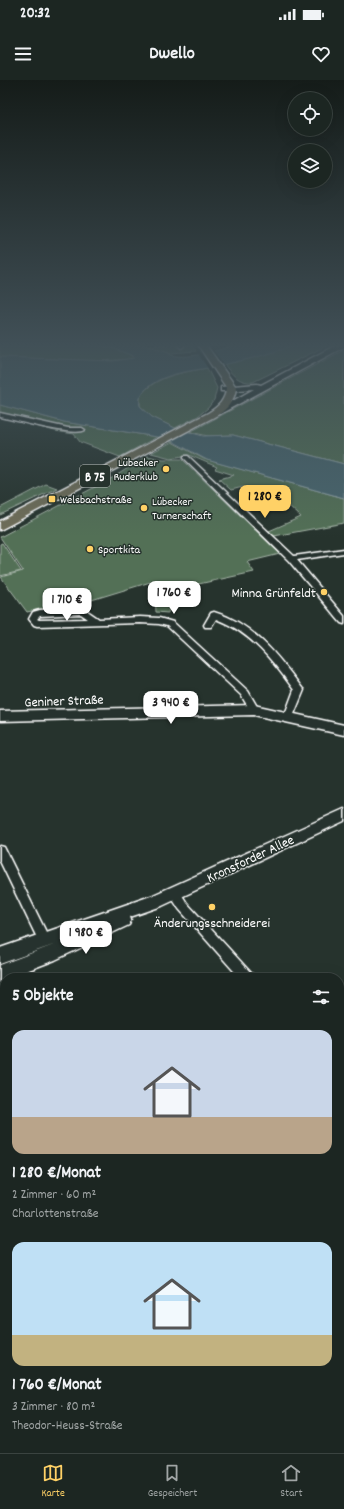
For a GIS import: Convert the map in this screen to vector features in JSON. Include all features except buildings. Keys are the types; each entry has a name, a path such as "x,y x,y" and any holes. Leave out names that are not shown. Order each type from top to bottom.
{"main road":[{"name":"B 75","path":"204,419 213,409"},
{"name":"B 75","path":"0,526 204,419 220,409"},
{"path":"217,412 222,409"},
{"name":"Geniner Straße","path":"0,716 254,710 344,730"},
{"name":"Kronsforder Allee","path":"0,956 156,900 344,815"},
{"name":"Kronsforder Allee","path":"0,973 25,971 95,935 156,900"}],"street":[{"path":"0,415 68,430 82,430"},
{"path":"186,457 292,560 344,621"},
{"path":"292,560 344,551"},
{"path":"97,621 83,611 40,613 36,614 33,619 37,623 159,620 170,624 245,693 254,710"},
{"path":"208,625 214,615 225,618 240,627 274,656 299,690 288,717"},
{"path":"0,850 44,940"},
{"path":"174,892 183,906 243,973"}],"green space":[{"path":"0,409 15,409 64,422 157,437 120,457 80,442 74,434 55,431 0,417"},
{"path":"143,409 207,409 198,416 175,428 152,417"},
{"path":"233,409 344,409 344,464 233,435 208,436 190,432"},
{"path":"172,442 204,459 344,498 344,523 274,536 269,531 301,517 287,504 279,506 263,492 252,495 243,487 231,490 219,479 234,475 215,469 217,467 189,455 171,458 151,453"},
{"name":"Lübecker Turnerschaft","path":"147,456 163,459 182,459 280,554 247,562 254,572 166,591 157,580 85,602 68,603 27,612 1,577 23,571 0,537 114,477"},
{"path":"46,484 57,488 0,515 0,508"},
{"path":"2,543 21,571 0,576 0,544"},
{"path":"171,592 168,613 156,612 155,594"}],"water":[{"path":"15,409 143,409 152,417 175,428 203,436 233,435 344,464 344,498 207,460 174,442 157,437 64,422"}],"place":[{"name":"Lübecker Ruderklub","path":"166,469"},
{"name":"Welsbachstraße","path":"52,499"},
{"name":"Lübecker Turnerschaft","path":"144,508"},
{"name":"Sportkita","path":"90,549"},
{"name":"Minna Grünfeldt","path":"324,592"},
{"name":"Änderungsschneiderei","path":"212,907"}]}
